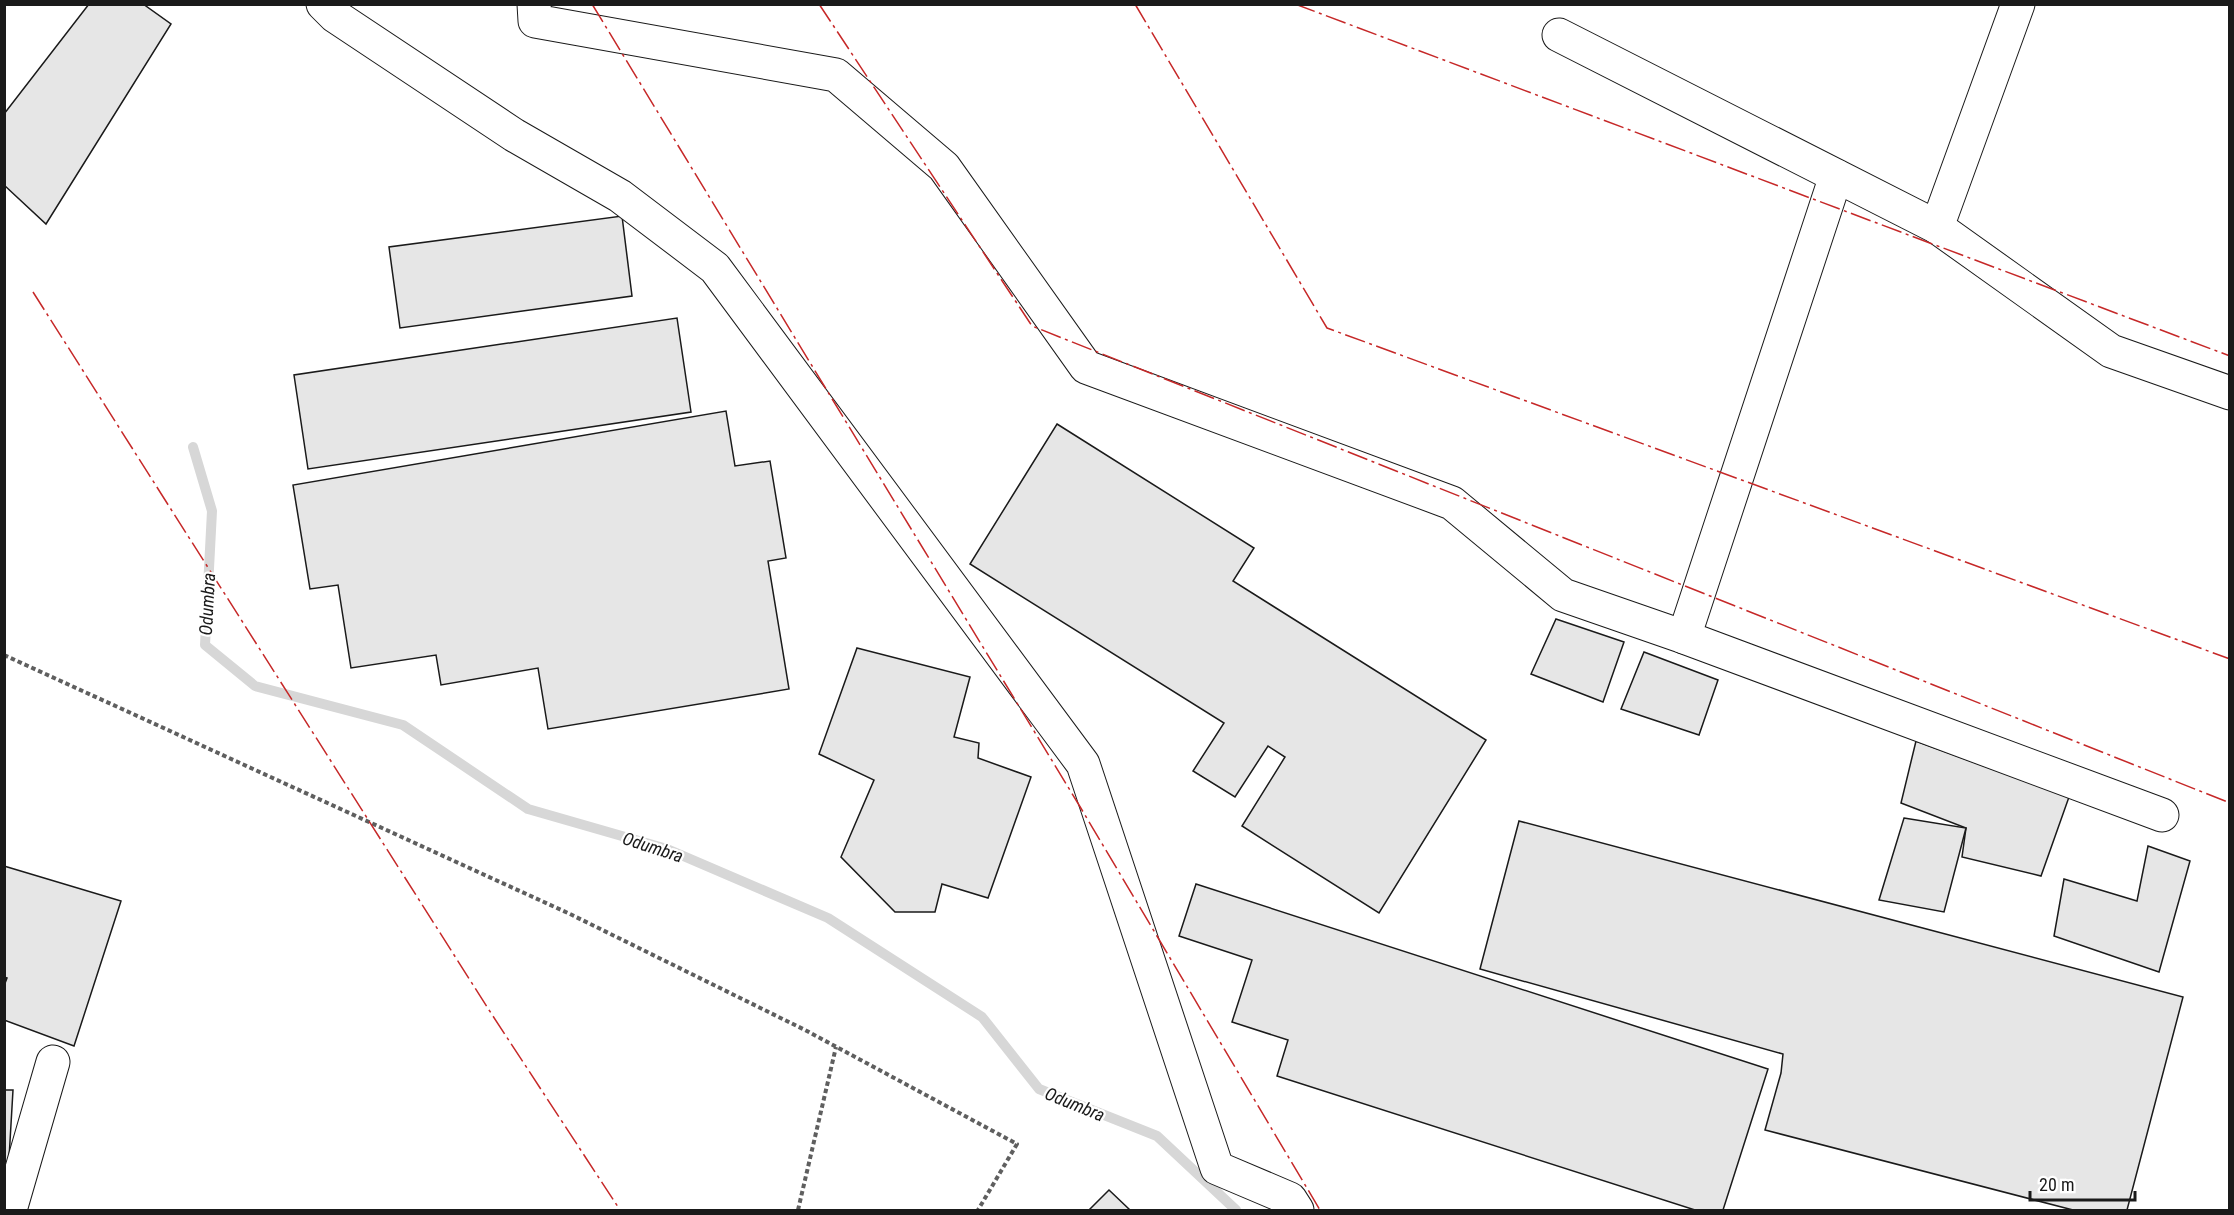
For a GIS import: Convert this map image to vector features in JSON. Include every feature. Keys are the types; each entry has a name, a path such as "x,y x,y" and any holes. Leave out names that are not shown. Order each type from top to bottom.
{"street":[{"path":"323,4 335,16 514,135 621,196 715,268 1083,764 1217,1168 1290,1199 1297,1210"},
{"path":"534,4 535,21 836,75 944,167 1086,367 1452,503 1563,595 1684,637 2162,815"},
{"path":"1937,227 2019,4"},
{"path":"1559,35 1937,227 2111,351 2229,393"},
{"path":"1684,637 1836,176"},
{"path":"10,1210 53,1062"}],"path":[{"path":"4,655 570,914 836,1047 1017,1144 978,1210"},
{"path":"798,1210 836,1047"}],"building":[{"path":"89,4 143,4 171,24 46,224 4,185 4,114"},
{"path":"622,216 632,296 400,328 389,247"},
{"path":"677,318 691,412 308,469 294,375"},
{"path":"726,411 735,466 770,461 786,558 768,561 789,689 548,729 538,668 441,685 436,655 351,668 338,585 310,589 293,485"},
{"path":"1057,424 1254,548 1233,581 1486,740 1379,913 1242,826 1285,757 1268,746 1235,797 1193,771 1224,723 970,564"},
{"path":"1556,619 1624,642 1603,702 1531,674"},
{"path":"857,648 970,677 954,737 979,743 978,758 1031,777 988,898 942,884 935,912 895,912 841,857 874,780 819,754"},
{"path":"1644,652 1718,680 1699,735 1621,709"},
{"path":"1916,741 2069,797 2041,876 1962,857 1966,828 1901,803"},
{"path":"1904,818 1966,828 1944,912 1879,900"},
{"path":"1519,821 2183,997 2127,1210 2073,1210 1765,1130 1781,1073 1783,1054 1480,969"},
{"path":"2148,846 2190,861 2159,972 2054,936 2064,879 2137,901"},
{"path":"4,866 121,901 74,1046 4,1020 4,986 7,978 4,977"},
{"path":"1196,884 1768,1069 1723,1210 1695,1210 1277,1076 1288,1040 1232,1022 1252,960 1179,936"},
{"path":"4,1090 13,1090 6,1210 4,1210"},
{"path":"1109,1190 1130,1210 1089,1210"}],"waterway":[{"name":"Odumbra","path":"193,447 212,511 205,645 255,686 403,725 528,809 667,849 828,918 982,1017 1039,1089 1157,1136 1236,1210"}],"power":[{"path":"592,4 1079,805 1320,1210"},
{"path":"819,4 1032,326 2230,803"},
{"path":"1135,4 1327,328 2230,659"},
{"path":"1295,4 2230,356"},
{"path":"33,292 489,1010 620,1210"}]}
